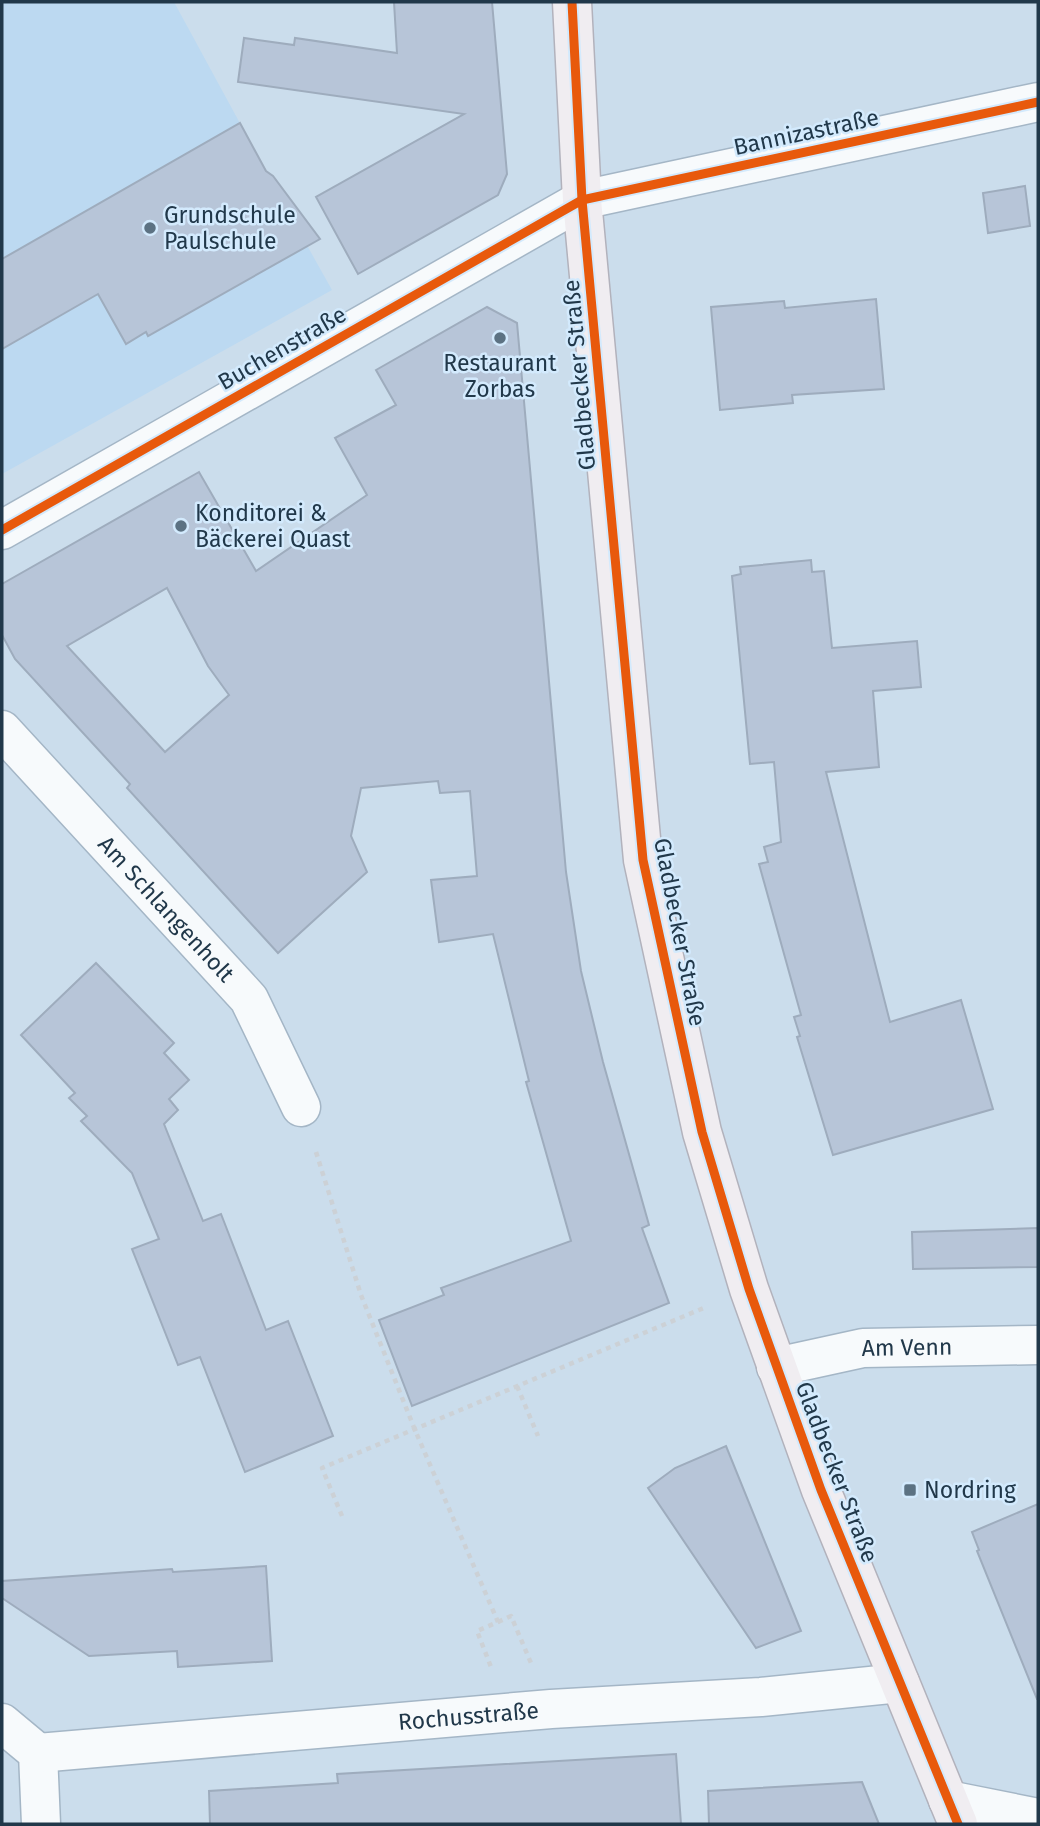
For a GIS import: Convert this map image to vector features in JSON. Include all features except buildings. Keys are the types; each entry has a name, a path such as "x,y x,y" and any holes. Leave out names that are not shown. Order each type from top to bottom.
{"main road":[{"name":"Gladbecker Straße","path":"572,2 582,200 643,860 702,1132 749,1289 821,1490 953,1812"}],"street":[{"name":"Bannizastraße","path":"582,200 1038,103"},
{"name":"Buchenstraße","path":"2,530 582,200"},
{"name":"Am Schlangenholt","path":"2,730 249,999 301,1107"},
{"name":"Am Venn","path":"776,1367 863,1348 1038,1345"},
{"name":"Rochusstraße","path":"37,1753 551,1709 761,1697 900,1683"},
{"path":"2,1723 37,1753 41,1824"},
{"path":"953,1812 1038,1818"}],"path":[{"path":"301,1107 362,1295 415,1430 498,1622"},
{"path":"342,1516 322,1468 749,1289"},
{"path":"517,1386 538,1436"},
{"path":"508,1713 477,1631 512,1616 551,1709"}],"shaded area":[{"name":"Grundschule Paulschule","path":"2,2 174,2 266,171 278,182 281,199 332,290 2,474"}],"cycle path":[{"path":"572,2 582,200 643,860 702,1132 749,1289 821,1490 958,1824"},
{"path":"2,530 582,200 1038,102"}],"place":[{"name":"Grundschule Paulschule","path":"150,228"},
{"name":"Restaurant Zorbas","path":"500,338"},
{"name":"Konditorei & Bäckerei Quast","path":"181,526"},
{"name":"Nordring","path":"910,1490"}]}
